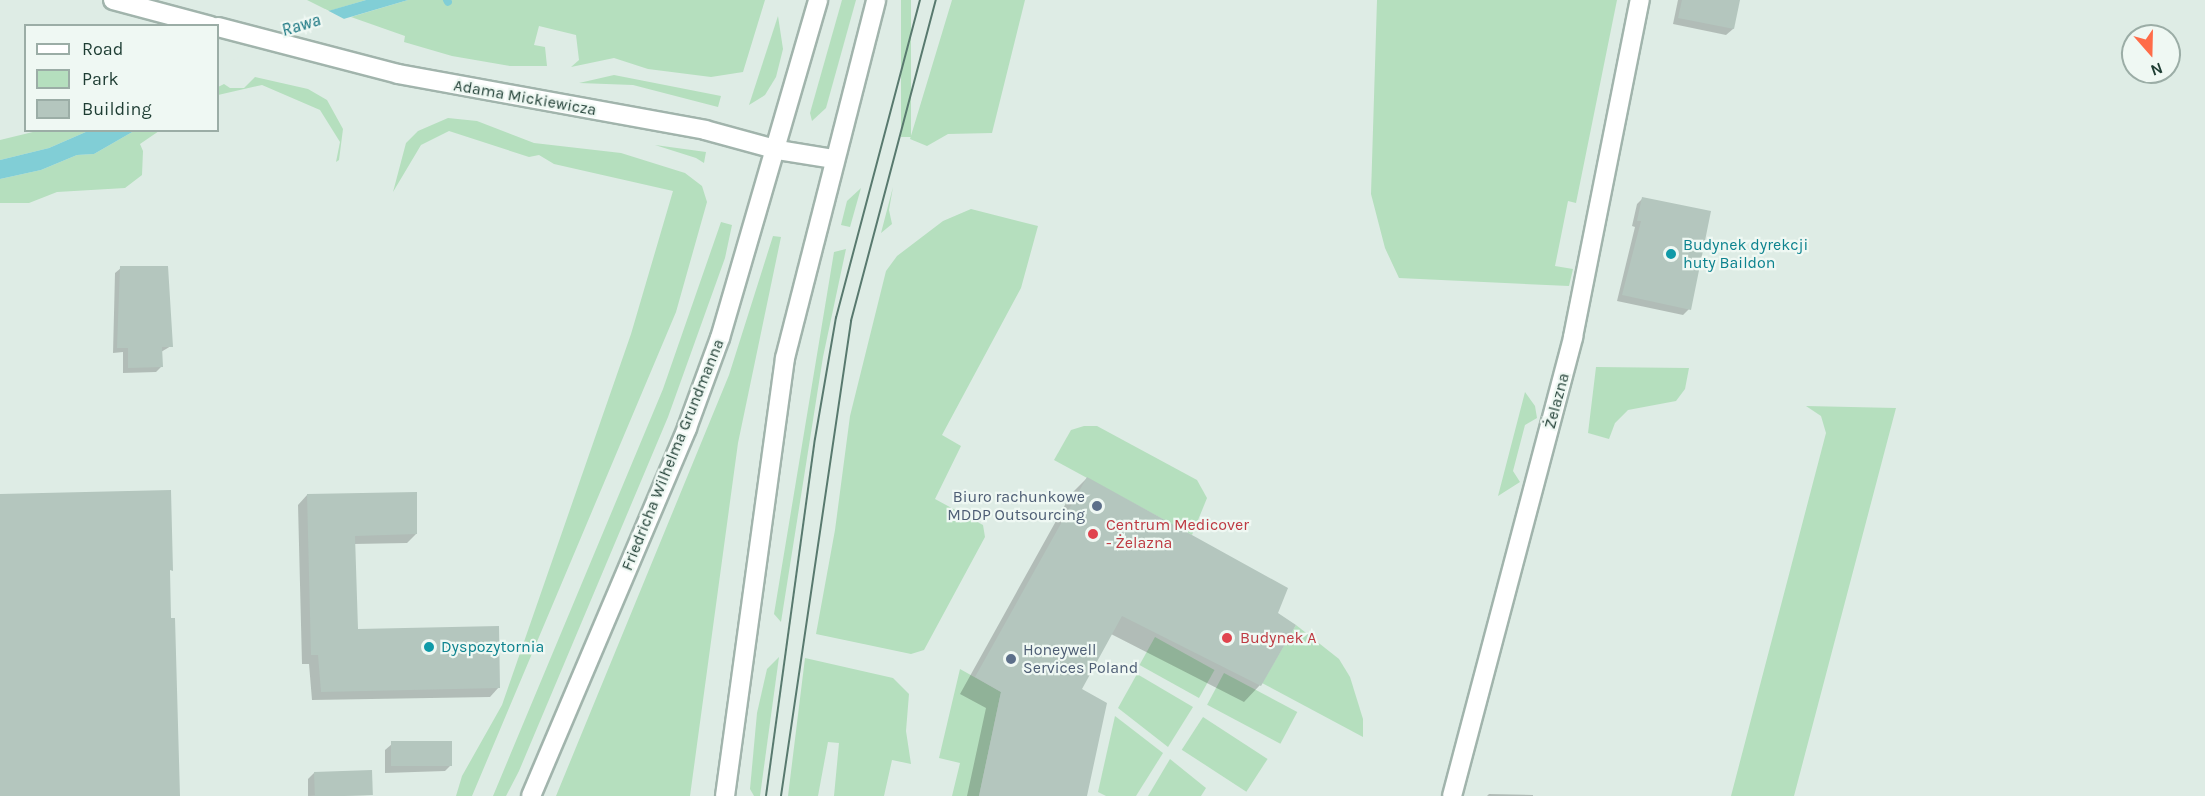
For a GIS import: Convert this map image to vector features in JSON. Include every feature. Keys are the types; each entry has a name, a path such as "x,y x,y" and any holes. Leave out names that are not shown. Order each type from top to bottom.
{"main road":[{"name":"Adama Mickiewicza","path":"113,0 148,4 207,24"},
{"name":"Friedricha Wilhelma Grundmanna","path":"531,796 687,428 720,338 778,150 818,0"},
{"path":"724,796 785,358 876,0"},
{"name":"Żelazna","path":"1452,796 1573,337 1640,0"},
{"name":"Adama Mickiewicza","path":"219,28 398,74 705,130 778,150 834,159"}],"green space":[{"path":"307,0 366,0 329,11"},
{"path":"408,0 765,0 743,72 711,77 648,69 614,58 571,67 579,60 576,35 539,26 534,45 545,47 547,66 510,66 452,56 404,42 405,36 351,17"},
{"path":"842,0 856,0 826,108 812,121 810,113"},
{"path":"901,0 911,0 911,137 901,137"},
{"path":"952,0 1025,0 992,133 948,134 927,146 910,139"},
{"path":"1377,0 1617,0 1576,203 1568,201 1555,266 1573,269 1569,286 1399,278 1385,248 1371,194"},
{"path":"778,16 783,49 776,77 765,95 749,105"},
{"path":"614,75 721,96 718,107 633,85 579,83"},
{"path":"255,77 308,89 327,100 343,129 339,160 336,162 340,142 320,110 262,85 219,95 219,86 224,84 230,88 244,88"},
{"path":"448,118 477,121 534,143 621,153 685,173 702,186 707,202 676,312 472,796 456,796 462,776 502,705 631,334 673,191 554,164 539,155 529,157 449,131 421,145 393,192 406,143 418,131"},
{"path":"33,132 86,132 49,148 0,160 0,140"},
{"path":"132,132 158,132 140,144 143,151 142,175 125,188 57,192 29,203 0,203 0,179 41,170 77,155 94,154"},
{"path":"655,145 706,152 704,163 696,158"},
{"path":"893,187 889,210 892,224 881,233"},
{"path":"861,188 850,227 841,225 847,201"},
{"path":"971,209 1038,226 1021,288 942,435 961,446 935,499 983,525 985,537 924,650 911,654 816,634 835,530 850,416 886,271 897,256 943,221"},
{"path":"721,222 732,225 725,258 668,417 519,771 506,796 493,796 663,389"},
{"path":"773,236 781,237 738,443 690,796 556,796 729,375"},
{"path":"846,249 823,357 781,622 774,614 834,252"},
{"path":"1596,367 1689,368 1685,389 1676,401 1628,410 1615,423 1609,439 1588,433"},
{"path":"1525,392 1535,406 1537,418 1525,425 1513,471 1520,482 1498,496"},
{"path":"1806,406 1896,408 1794,796 1731,796 1826,433 1821,416"},
{"path":"1084,426 1097,426 1197,480 1207,498 1192,535 1054,460 1071,430"},
{"path":"1296,625 1339,659 1350,677 1363,719 1363,737 1262,683"},
{"path":"1155,637 1214,670 1199,698 1139,665"},
{"path":"779,657 760,796 754,796 750,789 757,713 767,669"},
{"path":"805,658 893,678 909,694 906,731 911,764 892,760 884,796 834,796 839,743 828,742 818,796 788,796"},
{"path":"960,669 1001,692 979,796 952,796 960,763 939,758"},
{"path":"1224,673 1297,712 1280,744 1207,705"},
{"path":"1137,674 1193,707 1168,747 1118,708"},
{"path":"1115,716 1163,753 1136,796 1106,796 1098,792"},
{"path":"1203,717 1268,759 1246,792 1182,750"},
{"path":"1170,759 1206,788 1201,796 1148,796"}],"water":[{"name":"Rawa","path":"366,0 408,0 330,23 242,36"},
{"path":"86,132 132,132 94,154 77,155 41,170 0,179 0,160 49,148"}],"pier":[{"path":"325,9 348,21 257,49 219,67 219,44"}],"building":[{"path":"1682,0 1740,0 1734,29 1678,18"},
{"name":"Budynek dyrekcji huty Baildon","path":"1642,197 1711,211 1691,310 1622,295 1641,221 1637,221"},
{"path":"120,266 168,266 173,347 162,347 163,367 128,368 128,348 117,348"},
{"name":"Budynek A","path":"1087,477 1288,588 1278,613 1296,625 1261,686 1122,616 1082,689 1107,703 1087,796 979,796 1001,692 975,677"},
{"path":"171,490 173,571 170,570 171,618 175,618 180,796 0,796 0,494"},
{"path":"417,492 417,534 355,536 358,629 499,626 500,688 321,692 318,655 311,655 307,494"},
{"path":"391,741 452,741 452,766 391,766"},
{"path":"372,770 373,795 315,796 314,772"}],"tram line":[{"path":"766,796 815,439 836,318 920,0"},
{"path":"781,796 851,321 936,0"}],"place":[{"name":"Budynek dyrekcji huty Baildon","path":"1671,254"},
{"name":"Biuro rachunkowe MDDP Outsourcing","path":"1097,506"},
{"name":"Centrum Medicover - Żelazna","path":"1093,534"},
{"name":"Budynek A","path":"1227,638"},
{"name":"Dyspozytornia","path":"429,647"},
{"name":"Honeywell Services Poland","path":"1011,659"}]}
